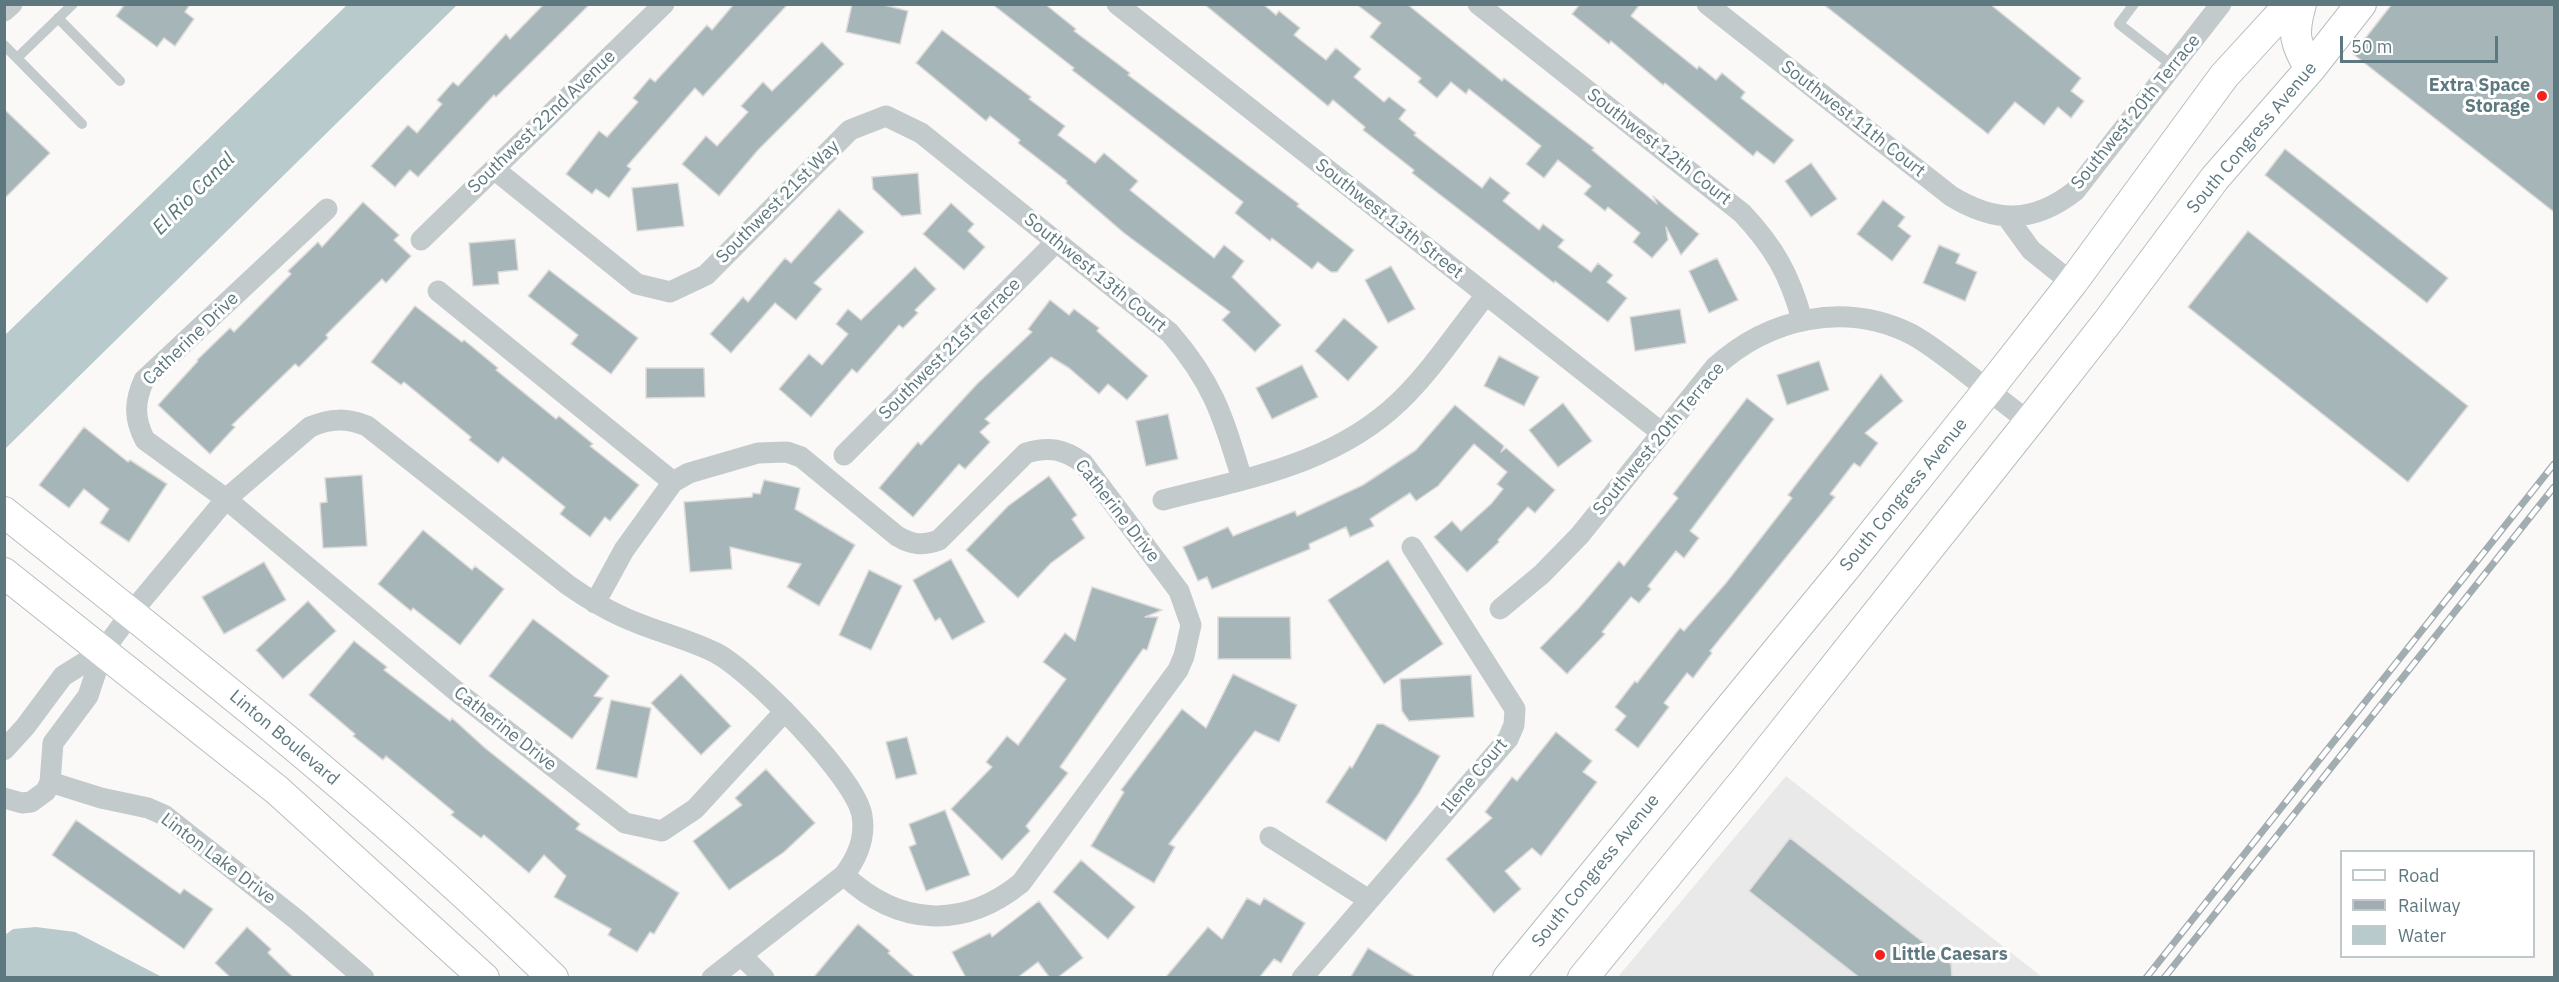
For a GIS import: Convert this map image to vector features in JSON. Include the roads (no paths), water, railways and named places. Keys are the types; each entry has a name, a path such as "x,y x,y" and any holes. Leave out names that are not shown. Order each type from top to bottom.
{"main road":[{"name":"South Congress Avenue","path":"1508,978 1846,567 1988,390 2072,284 2224,76 2290,4"},
{"path":"2301,4 2296,21 2296,42 2310,69"},
{"name":"South Congress Avenue","path":"1583,978 2029,422 2215,178 2310,69 2361,4"},
{"name":"Linton Boulevard","path":"4,512 273,727 491,916 553,978"},
{"path":"4,573 277,790 484,978"}],"street":[{"path":"4,11 12,4"},
{"name":"Southwest 22nd Avenue","path":"421,240 664,4"},
{"name":"Southwest 13th Street","path":"1116,4 1662,433"},
{"name":"Southwest 12th Court","path":"1478,4 1742,213 1781,261 1794,290 1802,320"},
{"name":"Southwest 11th Court","path":"1707,4 1951,196 1973,210 2007,217"},
{"name":"Southwest 20th Terrace","path":"2007,217 2037,213 2075,191 2221,4"},
{"name":"Southwest 21st Way","path":"494,169 637,284 670,292 706,274 850,130 886,116"},
{"name":"Southwest 13th Court","path":"886,116 921,133 1158,322 1192,358 1210,386 1223,416 1242,480"},
{"name":"Catherine Drive","path":"327,209 144,380 137,395 135,411 138,426 145,440 226,499 456,692 625,823 662,831 695,809 785,711"},
{"path":"2007,217 2031,250 2072,284"},
{"name":"Southwest 21st Terrace","path":"844,455 1056,242"},
{"path":"438,291 673,482"},
{"path":"1163,500 1313,459 1345,443 1374,424 1412,387 1486,295"},
{"name":"Southwest 20th Terrace","path":"1500,609 1542,574 1580,535 1715,367 1758,335 1802,320 1823,317 1859,318 1893,327 1925,342 2029,422"},
{"path":"4,798 22,803 40,798 50,782 53,743 88,696 103,651 131,613 226,499 310,427 324,421 339,419 353,421 367,426 568,585 595,603 717,654 748,675 785,711 850,787 858,800 863,832 854,862 844,875 712,978"},
{"name":"Catherine Drive","path":"595,603 624,550 673,482 688,473 758,453 787,452 801,457 897,537 910,544 925,545 939,540 1026,453 1041,449 1056,449 1071,454 1083,463 1179,591 1191,625 1184,656 1178,670 1021,883 996,901 968,912 937,916 907,912 892,908 867,895 844,875"},
{"name":"Ilene Court","path":"1302,978 1508,739 1514,725 1515,709 1412,547"},
{"path":"4,750 25,727 63,676 103,651"},
{"name":"Linton Lake Drive","path":"50,782 100,798 148,808 164,815 297,920 364,978"},
{"path":"1270,837 1369,900"},
{"path":"741,955 764,978"}],"lane":[{"path":"17,58 73,4"},
{"path":"2134,4 2119,24 2173,66"},
{"path":"58,18 120,81"},
{"path":"4,45 82,124"}],"water":[{"name":"El Rio Canal","path":"347,5 457,5 5,449 5,335"},
{"path":"36,927 75,932 162,977 5,977 5,935 13,929"}],"railway":[{"path":"2146,978 2554,464"},
{"path":"2164,978 2554,487"}],"place":[{"name":"Extra Space Storage","path":"2542,96"},
{"name":"Little Caesars","path":"1880,955"}]}
